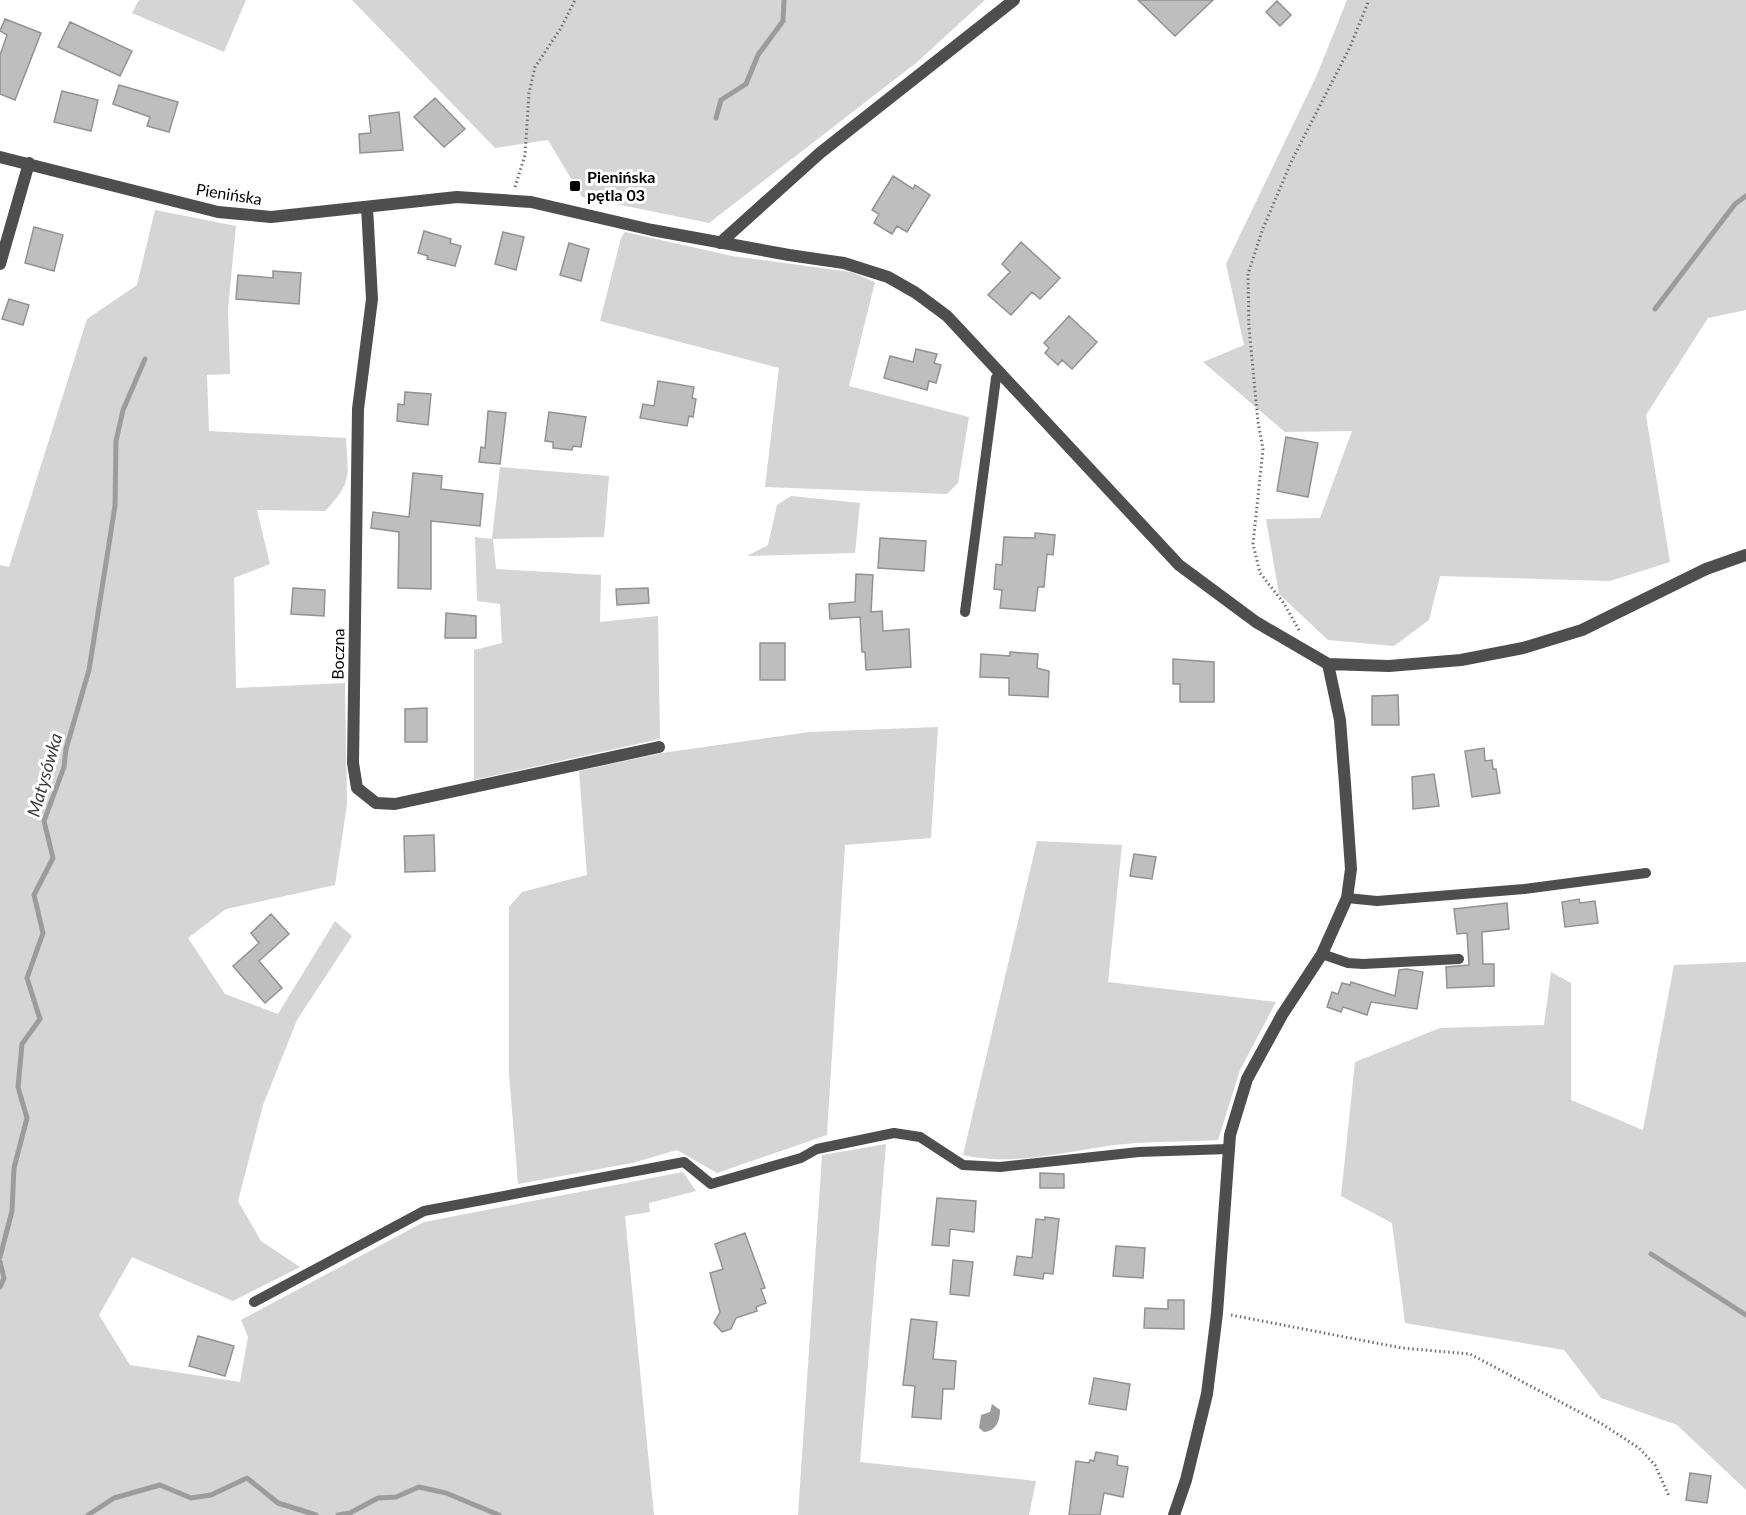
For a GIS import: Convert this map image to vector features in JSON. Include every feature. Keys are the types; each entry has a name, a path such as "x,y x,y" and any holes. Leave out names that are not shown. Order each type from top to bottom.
{"street":[{"path":"720,243 820,153 1014,0"},
{"name":"Pienińska","path":"0,157 218,213 271,217 456,197 531,202 720,243 844,262 888,277 916,293 947,316 1179,565 1256,622 1328,664"},
{"path":"0,264 29,163"},
{"name":"Boczna","path":"367,207 372,299 358,409 353,752 357,788 376,803 395,804 659,747"},
{"path":"1174,1515 1186,1480 1207,1394 1217,1313 1228,1149 1247,1079 1282,1015 1322,954 1347,898 1351,869 1340,720 1328,664 1389,666 1441,662 1522,648 1582,630 1706,569 1746,555"}],"lane":[{"path":"965,612 996,378 1000,372"},
{"path":"1347,898 1377,901 1502,891 1646,873"},
{"path":"1322,954 1348,963 1364,964 1459,959"},
{"path":"254,1302 424,1211 684,1162 711,1184 801,1158 817,1149 894,1133 920,1137 963,1165 1000,1167 1139,1152 1228,1149"}],"path":[{"path":"511,200 525,155 529,93 535,67 561,28 575,0"},
{"path":"1300,632 1283,602 1260,573 1253,544 1263,449 1258,422 1249,328 1248,274 1262,231 1292,160 1350,47 1369,0"},
{"path":"1217,1313 1402,1348 1470,1354 1602,1424 1639,1448 1655,1465 1669,1496"}],"shaded area":[{"path":"139,0 246,0 224,52 132,13"},
{"path":"352,0 985,0 916,63 709,223 582,197 548,140 495,148"},
{"path":"1347,0 1746,0 1746,310 1708,318 1646,415 1670,562 1610,581 1440,576 1429,620 1394,646 1328,640 1279,594 1266,519 1320,518 1352,431 1285,432 1203,362 1244,345 1226,264 1316,77"},
{"path":"155,210 236,226 228,309 230,374 207,375 209,431 346,438 348,461 347,478 344,485 325,511 257,510 270,564 234,578 236,688 345,683 347,804 335,885 226,909 188,938 225,994 278,1014 335,921 352,936 297,1020 263,1105 238,1201 261,1241 300,1267 233,1301 132,1257 99,1315 130,1365 240,1382 248,1337 241,1320 424,1222 683,1172 696,1191 649,1203 650,1212 625,1216 654,1515 0,1515 0,565 9,567 87,319 137,285"},
{"path":"625,232 732,256 851,272 875,282 849,386 969,417 958,483 947,494 765,487 779,368 600,321 621,238"},
{"path":"500,467 609,476 604,537 493,539 496,569 601,575 600,622 658,616 660,739 474,780 474,650 502,643 500,604 477,601 475,537 492,539"},
{"path":"791,496 860,503 855,553 747,556 768,545 777,505"},
{"path":"938,727 931,838 845,845 827,1135 717,1173 677,1150 632,1163 518,1184 509,1074 509,907 522,892 587,875 579,771 662,753 810,732"},
{"path":"1037,841 1122,845 1108,982 1276,1002 1240,1070 1218,1140 1128,1144 1020,1159 963,1155"},
{"path":"1746,962 1746,1490 1677,1425 1601,1398 1564,1350 1405,1323 1392,1223 1341,1196 1355,1062 1440,1028 1544,1025 1551,972 1571,983 1571,1100 1643,1130 1674,965"},
{"path":"886,1144 860,1462 1036,1481 1029,1515 798,1515 822,1155"},
{"path":"992,1404 1000,1410 999,1418 992,1430 984,1432 979,1428 981,1415 990,1412"}],"building":[{"path":"1138,0 1213,0 1175,36"},
{"path":"1277,1 1291,15 1280,26 1266,12"},
{"path":"5,19 41,33 15,100 0,94 0,55 7,35 0,31"},
{"path":"70,22 132,51 120,76 58,47"},
{"path":"119,85 178,102 169,132 147,126 150,117 113,104"},
{"path":"62,91 98,100 91,131 54,122"},
{"path":"435,98 465,129 444,147 414,117"},
{"path":"399,112 403,150 360,153 359,134 371,133 369,116"},
{"path":"893,176 913,189 915,185 930,195 907,232 897,226 892,234 874,223 879,214 872,210"},
{"path":"34,227 63,235 54,271 25,263"},
{"path":"424,231 451,239 450,243 461,246 455,266 427,259 428,256 418,253"},
{"path":"503,232 524,237 516,270 495,264"},
{"path":"1021,242 1060,278 1040,299 1032,292 1011,315 988,295 1010,272 1002,264"},
{"path":"569,243 589,249 581,281 560,275"},
{"path":"273,271 301,273 299,304 236,299 238,275 273,278"},
{"path":"9,299 29,305 23,325 2,319"},
{"path":"1069,316 1097,342 1072,369 1062,360 1058,365 1045,353 1049,348 1044,343"},
{"path":"916,349 937,354 934,363 941,365 936,383 929,381 927,390 884,378 890,356 913,362"},
{"path":"658,381 694,387 692,398 696,399 693,417 689,416 687,426 640,418 643,404 654,406"},
{"path":"405,392 431,394 428,425 397,421 398,404 404,405"},
{"path":"488,411 506,413 500,464 479,462 481,447 485,448"},
{"path":"549,412 586,417 581,447 573,446 572,450 553,448 553,442 545,441"},
{"path":"1286,437 1318,443 1308,497 1277,491"},
{"path":"413,473 442,476 441,489 483,494 480,526 431,521 431,589 398,588 399,532 371,528 373,512 409,517"},
{"path":"1035,533 1055,535 1053,555 1047,554 1044,587 1038,587 1035,611 1000,608 1002,590 994,589 996,564 1002,565 1004,537 1035,538"},
{"path":"880,538 926,541 924,571 878,568"},
{"path":"856,574 873,575 871,612 882,611 883,631 909,629 911,667 866,670 865,652 862,652 860,617 830,619 829,604 855,602"},
{"path":"293,588 325,590 324,616 291,614"},
{"path":"648,588 649,603 617,605 616,589"},
{"path":"446,613 476,616 476,638 445,638"},
{"path":"760,643 785,643 785,680 760,680"},
{"path":"1010,652 1038,654 1037,668 1049,671 1048,697 1009,695 1009,678 980,677 981,654 1010,656"},
{"path":"1173,659 1214,662 1214,702 1180,702 1180,684 1173,684"},
{"path":"1398,695 1399,725 1372,725 1372,696"},
{"path":"427,708 427,742 405,742 405,709"},
{"path":"1484,748 1485,761 1492,760 1493,769 1496,769 1500,793 1472,797 1465,751"},
{"path":"1434,774 1439,806 1413,809 1412,777"},
{"path":"434,835 435,871 405,872 404,836"},
{"path":"1134,854 1156,857 1152,879 1130,876"},
{"path":"1579,899 1580,903 1595,901 1598,923 1565,927 1562,902"},
{"path":"1507,903 1509,929 1482,932 1483,964 1494,964 1494,986 1447,988 1446,967 1469,965 1467,933 1457,934 1454,909"},
{"path":"271,914 289,934 259,961 282,988 265,1003 233,966 259,943 251,933"},
{"path":"1399,970 1423,972 1417,1009 1371,1002 1367,1015 1343,1007 1341,1012 1327,1007 1332,992 1338,994 1342,983 1350,985 1351,982 1395,996"},
{"path":"1040,1173 1064,1174 1064,1188 1040,1188"},
{"path":"937,1198 976,1201 974,1232 950,1229 949,1246 932,1245"},
{"path":"1045,1217 1059,1219 1053,1274 1044,1273 1043,1279 1014,1275 1017,1256 1032,1258 1036,1219 1045,1220"},
{"path":"745,1233 765,1288 761,1289 766,1303 756,1307 757,1311 736,1318 731,1329 722,1332 714,1323 720,1312 710,1273 723,1269 715,1244"},
{"path":"1116,1246 1145,1248 1143,1278 1113,1276"},
{"path":"953,1260 973,1262 969,1296 950,1294"},
{"path":"1168,1300 1184,1300 1184,1329 1144,1328 1145,1308 1168,1309"},
{"path":"911,1319 937,1322 933,1359 956,1361 954,1389 943,1389 941,1419 912,1417 915,1386 903,1385"},
{"path":"198,1336 234,1346 225,1376 189,1366"},
{"path":"1094,1378 1130,1384 1126,1410 1089,1404"},
{"path":"1096,1452 1118,1456 1117,1465 1128,1467 1123,1497 1104,1493 1100,1515 1069,1515 1076,1461 1089,1463 1090,1460 1094,1461"},
{"path":"1690,1473 1711,1476 1707,1503 1686,1500"}],"waterway":[{"path":"716,118 721,100 746,84 758,55 783,21 784,0"},
{"path":"1655,309 1735,204 1746,196"},
{"name":"Matysówka","path":"0,1257 12,1211 14,1168 27,1118 18,1087 22,1044 40,1019 27,978 43,933 34,895 53,858 44,821 64,767 66,749 89,670 115,506 116,441 123,410 145,359"},
{"path":"1651,1254 1746,1315"},
{"name":"Matysówka","path":"0,1262 4,1278 0,1287"},
{"path":"88,1515 114,1498 160,1485 191,1498 211,1495 247,1478 278,1503 316,1515"},
{"path":"338,1515 350,1513 378,1498 396,1497 419,1487 446,1493 499,1515"}],"place":[{"name":"Pienińska pętla 03","path":"575,186"}]}
